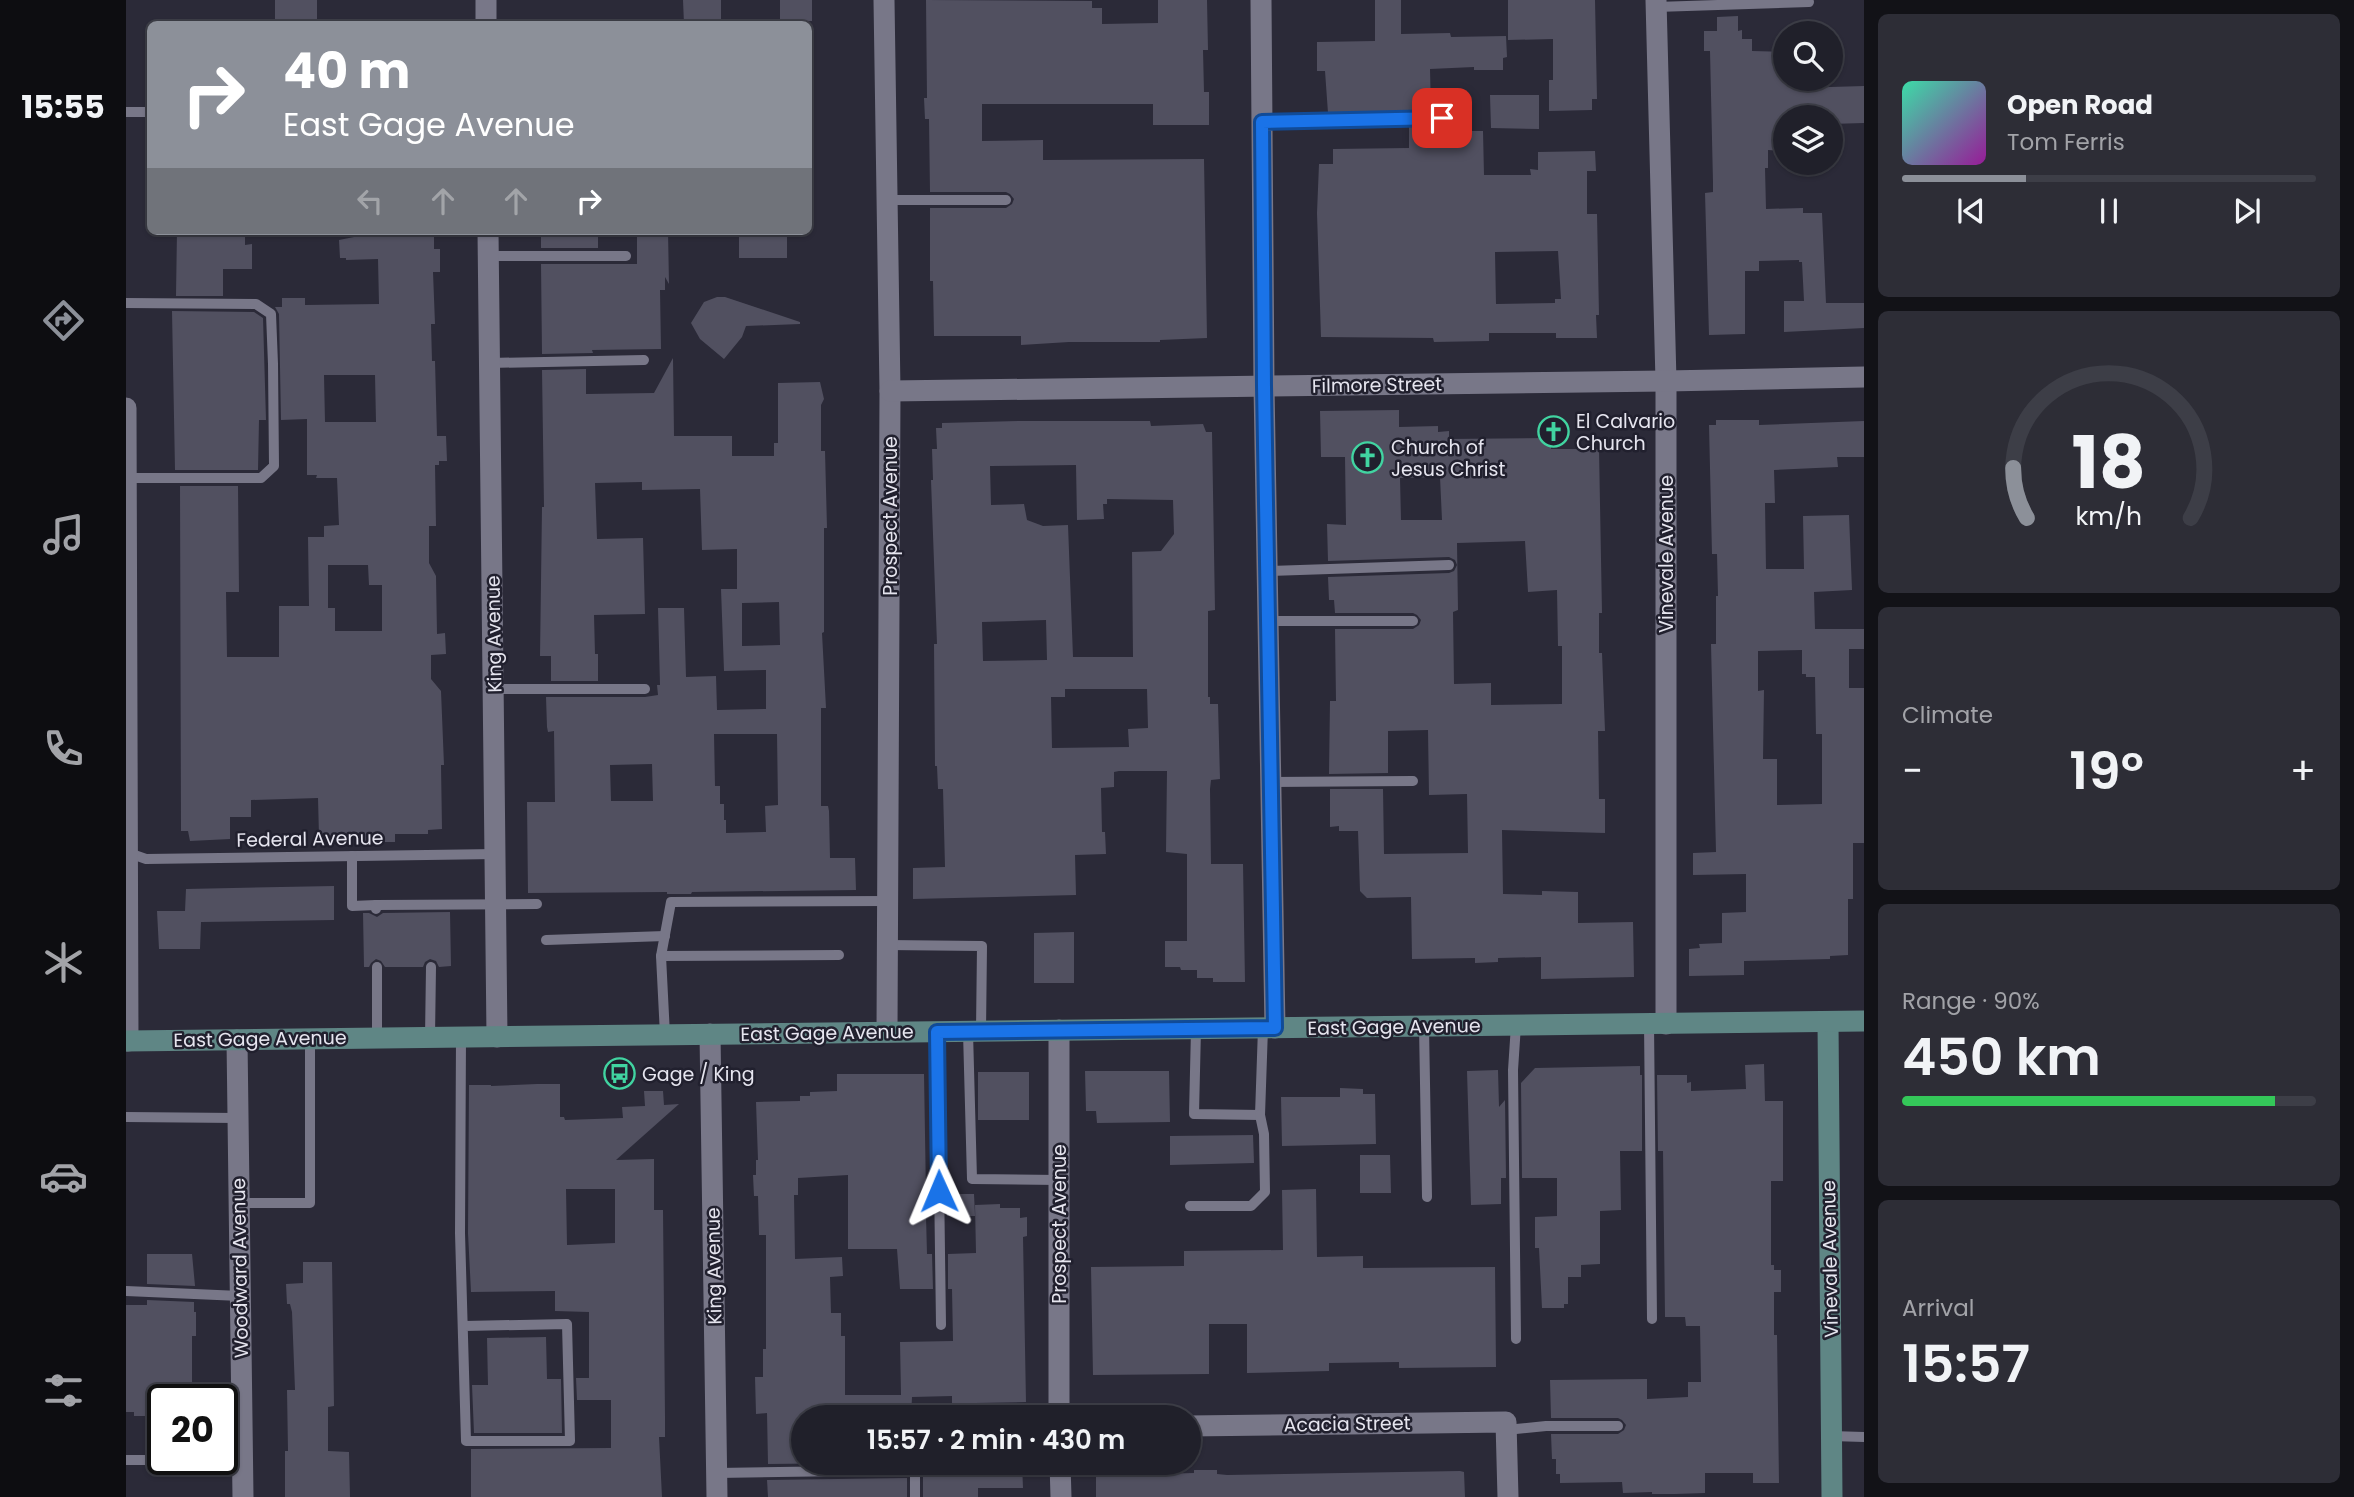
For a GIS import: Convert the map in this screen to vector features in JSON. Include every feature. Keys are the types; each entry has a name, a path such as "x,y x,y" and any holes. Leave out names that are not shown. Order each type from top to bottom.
{"main road":[{"name":"East Gage Avenue","path":"127,1041 1864,1021"},
{"name":"Vinevale Avenue","path":"1828,1022 1832,1497"}],"street":[{"path":"486,0 486,21"},
{"name":"Prospect Avenue","path":"884,0 890,391 887,1032"},
{"path":"1261,0 1271,782 1269,1028"},
{"name":"Vinevale Avenue","path":"1656,4 1666,381 1658,1023"},
{"name":"King Avenue","path":"488,235 497,1037"},
{"name":"Filmore Street","path":"890,391 1864,377"},
{"path":"126,408 127,1041"},
{"name":"Prospect Avenue","path":"1059,1030 1059,1405"},
{"name":"King Avenue","path":"710,1034 717,1497"},
{"name":"Woodward Avenue","path":"237,1040 243,1497"},
{"name":"Acacia Street","path":"1201,1426 1506,1426"},
{"path":"1506,1426 1508,1497"},
{"path":"1060,1475 1061,1497"}],"lane":[{"path":"1656,4 1809,2"},
{"path":"126,112 147,112"},
{"path":"1262,122 1442,118"},
{"path":"887,200 1006,200"},
{"path":"489,256 626,256"},
{"path":"126,303 256,304 271,314 274,466 261,478 127,478"},
{"path":"490,363 644,360"},
{"path":"1267,571 1449,565"},
{"path":"1268,621 1413,621"},
{"path":"494,689 645,690"},
{"path":"1271,782 1413,781"},
{"name":"Federal Avenue","path":"127,852 146,859 496,854"},
{"path":"352,856 352,906 537,904"},
{"path":"665,1035 661,956 671,902 887,901"},
{"path":"546,940 665,936"},
{"path":"887,945 982,946 975,1031 972,1179 1059,1180"},
{"path":"661,956 839,955"},
{"path":"377,967 377,1038"},
{"path":"430,967 430,1037"},
{"path":"1652,1319 1658,1023"},
{"path":"1516,1025 1513,1070 1516,1339"},
{"path":"1424,1026 1427,1197"},
{"path":"1190,1206 1251,1206 1265,1192 1264,1134 1260,1115 1269,1028"},
{"path":"1196,1029 1194,1114 1260,1115"},
{"path":"937,1032 941,1325"},
{"path":"461,1037 460,1233 466,1441 570,1441 567,1324 464,1326"},
{"path":"239,1203 310,1203 310,1039"},
{"path":"126,1117 237,1118"},
{"path":"126,1291 240,1296"},
{"path":"1506,1426 1618,1426"},
{"path":"1832,1436 1864,1437"},
{"path":"126,1460 242,1460"},
{"path":"717,1473 791,1471"},
{"path":"915,1475 915,1497"}],"building":[{"path":"275,0 317,0 317,21 275,21"},
{"path":"683,0 721,0 721,21 684,21"},
{"path":"780,0 812,0 812,21 780,21"},
{"path":"926,0 1092,1 1092,8 1102,8 1102,24 1158,23 1158,0 1207,0 1208,50 1203,50 1204,92 1209,92 1209,125 1153,125 1153,104 982,104 982,141 1043,140 1043,160 1204,159 1207,338 1160,342 1021,345 1021,336 934,336 933,281 930,281 930,208 1006,208 1014,199 1006,192 930,192 929,119 925,119 924,98 927,98"},
{"path":"1375,0 1401,0 1401,34 1506,36 1507,57 1503,58 1503,70 1474,70 1474,67 1430,69 1431,110 1328,113 1325,71 1317,71 1317,42 1375,41"},
{"path":"1508,0 1595,0 1597,99 1592,99 1592,110 1549,111 1549,80 1553,80 1553,39 1508,40"},
{"path":"1738,16 1738,31 1742,30 1742,39 1752,39 1752,51 1773,52 1773,91 1843,91 1843,87 1864,86 1864,123 1843,124 1843,105 1773,105 1773,150 1768,150 1768,168 1765,168 1766,209 1803,208 1803,213 1822,213 1826,303 1864,303 1864,328 1784,332 1784,301 1804,301 1802,262 1759,261 1759,271 1745,271 1745,334 1709,335 1705,193 1713,192 1713,183 1710,51 1704,51 1704,31 1717,31 1717,17"},
{"path":"1490,95 1539,95 1539,129 1491,128"},
{"path":"1432,126 1432,131 1483,131 1484,175 1531,175 1530,169 1538,170 1538,152 1595,151 1596,171 1587,171 1587,214 1597,214 1597,338 1556,338 1556,333 1489,333 1489,341 1434,342 1433,338 1321,337 1317,213 1319,164 1333,164 1333,149 1409,148 1409,127","holes":["1558,251 1561,299 1555,299 1555,303 1496,304 1495,252"]},
{"path":"177,235 245,235 245,245 252,244 252,269 223,269 223,296 176,296"},
{"path":"354,235 434,235 434,249 440,249 440,272 433,272 435,324 431,324 432,361 435,361 437,436 446,436 447,461 439,461 439,465 435,465 436,526 429,526 429,563 436,576 437,634 445,633 446,654 431,655 431,679 441,691 444,765 441,765 442,829 428,830 428,834 395,834 395,842 365,842 365,834 319,836 318,798 251,800 251,817 230,817 230,839 190,841 188,831 181,831 180,486 238,486 239,592 226,592 227,657 279,657 279,606 309,606 308,537 324,537 324,526 339,525 337,478 307,475 307,419 281,420 279,314 275,307 282,307 282,298 305,298 305,305 379,304 378,259 340,258 339,240","holes":["324,375 375,375 376,422 325,422","328,565 368,565 369,585 382,585 382,631 335,631 335,608 328,608"]},
{"path":"541,235 598,235 598,248 541,248"},
{"path":"637,235 668,235 669,284 665,277 665,290 660,290 661,349 542,354 541,264 637,264"},
{"path":"739,235 787,235 787,258 739,258"},
{"path":"725,297 800,324 746,326 742,337 724,359 700,339 691,323 704,302"},
{"path":"172,311 254,312 263,318 266,420 259,420 258,470 175,470"},
{"path":"673,358 674,436 732,436 732,456 774,456 774,443 778,443 778,383 820,382 824,399 821,405 821,451 825,451 827,528 824,528 822,633 826,708 821,708 821,806 828,806 829,811 830,858 855,858 856,890 691,894 528,893 527,802 555,802 554,731 548,732 546,697 658,695 658,608 684,608 686,677 716,676 717,710 766,709 766,670 724,671 721,589 737,589 737,549 702,550 700,489 642,490 642,482 595,483 597,539 643,538 645,614 594,615 598,681 551,681 551,656 540,656 544,507 542,370 586,369 586,394 654,393","holes":["779,602 780,645 742,646 742,603","714,734 777,734 778,805 765,806 766,832 726,833 724,804 720,804 720,786 715,786","652,764 653,801 611,801 610,765"]},
{"path":"1399,410 1399,427 1438,426 1438,432 1449,431 1449,439 1551,438 1551,449 1599,449 1602,613 1599,613 1599,653 1602,653 1605,731 1598,731 1599,799 1605,799 1605,833 1502,830 1503,894 1578,892 1578,923 1633,922 1634,977 1541,979 1541,957 1498,958 1498,962 1475,963 1475,958 1412,959 1411,897 1367,898 1360,891 1358,831 1339,831 1339,826 1330,827 1330,789 1383,789 1384,854 1468,853 1467,794 1429,795 1428,730 1388,731 1388,773 1329,774 1330,701 1336,701 1335,629 1413,629 1421,620 1413,613 1335,613 1334,600 1329,600 1328,577 1449,573 1454,571 1457,565 1455,560 1449,557 1328,561 1327,524 1346,525 1345,457 1321,457 1320,411","holes":["1440,477 1442,520 1401,520 1400,478","1525,541 1528,592 1557,590 1558,646 1562,646 1562,704 1491,705 1491,683 1454,684 1453,612 1458,610 1457,543"]},
{"path":"1716,420 1759,420 1759,425 1864,421 1864,457 1837,457 1838,467 1774,470 1775,503 1765,503 1766,569 1804,569 1803,516 1849,515 1852,590 1814,592 1815,629 1864,629 1864,649 1849,649 1849,688 1864,688 1864,843 1853,843 1853,899 1848,899 1848,955 1830,956 1830,959 1744,961 1744,975 1689,976 1689,949 1700,948 1699,944 1722,943 1722,913 1746,912 1746,874 1693,875 1693,853 1716,852 1711,644 1716,644 1718,596 1717,554 1712,554 1709,425 1716,425","holes":["1802,650 1802,674 1815,677 1816,734 1822,734 1822,804 1777,805 1777,759 1763,759 1764,690 1758,691 1758,651"]},
{"path":"1150,421 1151,426 1203,424 1206,432 1212,432 1215,610 1208,611 1208,697 1210,704 1218,704 1220,779 1211,780 1210,789 1211,864 1243,864 1245,982 1213,982 1213,978 1197,978 1197,970 1165,967 1165,941 1187,941 1187,854 1166,852 1167,771 1114,772 1114,787 1101,788 1102,832 1105,832 1106,854 1075,855 1076,895 913,899 913,868 945,867 943,789 938,789 935,766 934,644 937,644 931,480 932,449 937,449 936,428 942,428 942,423","holes":["1076,465 1077,520 1104,519 1103,504 1107,504 1107,499 1173,500 1174,534 1161,551 1132,552 1133,657 1073,657 1068,525 1043,526 1027,520 1024,504 991,505 990,466","1046,620 1047,660 983,661 982,622","1065,689 1147,689 1148,728 1128,729 1129,747 1052,748 1051,697 1065,697"]},
{"path":"334,886 334,920 201,922 200,949 159,949 157,911 185,911 186,889"},
{"path":"450,912 451,966 439,967 436,961 430,959 423,967 385,967 376,959 369,967 364,967 363,913 377,917 383,913"},
{"path":"1074,932 1074,983 1034,983 1034,933"},
{"path":"1764,1064 1765,1101 1783,1101 1783,1181 1771,1181 1771,1265 1774,1265 1774,1270 1781,1270 1781,1292 1774,1292 1779,1483 1753,1483 1753,1473 1705,1473 1705,1493 1652,1494 1623,1493 1622,1482 1560,1483 1560,1474 1556,1474 1556,1459 1552,1459 1551,1434 1618,1434 1626,1425 1618,1418 1551,1418 1550,1380 1647,1379 1647,1399 1688,1397 1688,1382 1701,1382 1700,1326 1686,1326 1685,1317 1665,1317 1663,1151 1658,1151 1657,1075 1687,1075 1687,1083 1691,1082 1691,1091 1746,1089 1745,1065"},
{"path":"1640,1066 1642,1151 1620,1151 1621,1210 1600,1211 1600,1264 1581,1265 1581,1277 1568,1277 1568,1304 1564,1304 1564,1308 1542,1308 1539,1248 1535,1248 1535,1217 1557,1216 1557,1178 1522,1178 1521,1083 1535,1068"},
{"path":"1498,1070 1499,1107 1505,1100 1506,1178 1501,1178 1501,1204 1471,1205 1467,1071"},
{"path":"1085,1071 1169,1071 1170,1122 1097,1123 1096,1111 1086,1111"},
{"path":"978,1072 1029,1072 1029,1120 978,1120"},
{"path":"837,1074 924,1074 926,1195 931,1195 932,1216 926,1216 927,1254 932,1254 933,1289 900,1289 897,1249 848,1249 848,1175 798,1178 798,1195 794,1195 795,1259 842,1257 843,1276 830,1277 831,1313 841,1313 841,1336 845,1336 845,1395 901,1395 900,1342 953,1341 948,1254 976,1253 975,1205 1000,1204 1000,1208 1020,1208 1020,1218 1027,1217 1027,1236 1023,1237 1026,1402 952,1405 952,1396 912,1397 912,1405 791,1405 791,1464 768,1464 767,1413 756,1414 755,1377 763,1377 763,1349 766,1349 766,1235 759,1235 758,1196 754,1196 753,1175 756,1175 758,1160 756,1102 800,1101 800,1096 810,1096 810,1092 837,1091"},
{"path":"560,1084 560,1117 565,1120 623,1118 622,1107 645,1106 644,1091 663,1091 664,1105 679,1104 616,1160 654,1159 654,1210 663,1210 665,1437 659,1437 662,1497 471,1497 471,1449 611,1448 611,1400 577,1400 576,1378 589,1378 589,1312 555,1311 555,1291 471,1292 468,1233 469,1085","holes":["566,1189 615,1189 615,1243 567,1245"]},
{"path":"1340,1088 1363,1089 1363,1094 1375,1094 1376,1144 1282,1146 1281,1097 1340,1097"},
{"path":"1253,1135 1254,1163 1170,1165 1170,1136"},
{"path":"1360,1155 1390,1155 1391,1193 1360,1193"},
{"path":"1316,1189 1317,1257 1363,1256 1363,1268 1495,1267 1496,1367 1399,1368 1399,1362 1329,1363 1329,1371 1247,1373 1247,1324 1209,1324 1209,1374 1093,1375 1091,1267 1184,1266 1184,1251 1283,1250 1282,1190"},
{"path":"947,1194 974,1194 975,1216 947,1216"},
{"path":"147,1254 192,1254 195,1286 147,1284"},
{"path":"303,1262 332,1262 334,1406 328,1407 328,1451 349,1452 350,1497 285,1497 285,1451 288,1451 287,1390 295,1390 292,1312 290,1304 287,1304 286,1284 303,1283"},
{"path":"147,1300 194,1302 196,1336 192,1336 192,1384 147,1384 147,1416 134,1416 134,1412 126,1412 126,1305 147,1305"},
{"path":"546,1337 547,1379 561,1379 562,1433 474,1433 472,1385 488,1385 487,1338"},
{"path":"1201,1470 1217,1470 1217,1474 1227,1475 1460,1471 1464,1472 1465,1497 1096,1497 1096,1475 1201,1475"},
{"path":"923,1475 1022,1475 1023,1488 978,1488 978,1497 923,1497"},
{"path":"907,1478 907,1497 768,1497 767,1480"}],"place":[{"name":"El Calvario Church","path":"1553,432"},
{"name":"Church of Jesus Christ","path":"1368,458"},
{"name":"Gage / King","path":"619,1074"}],"route":[{"path":"939,1191 937,1032 1275,1028 1262,122 1442,118"}]}
